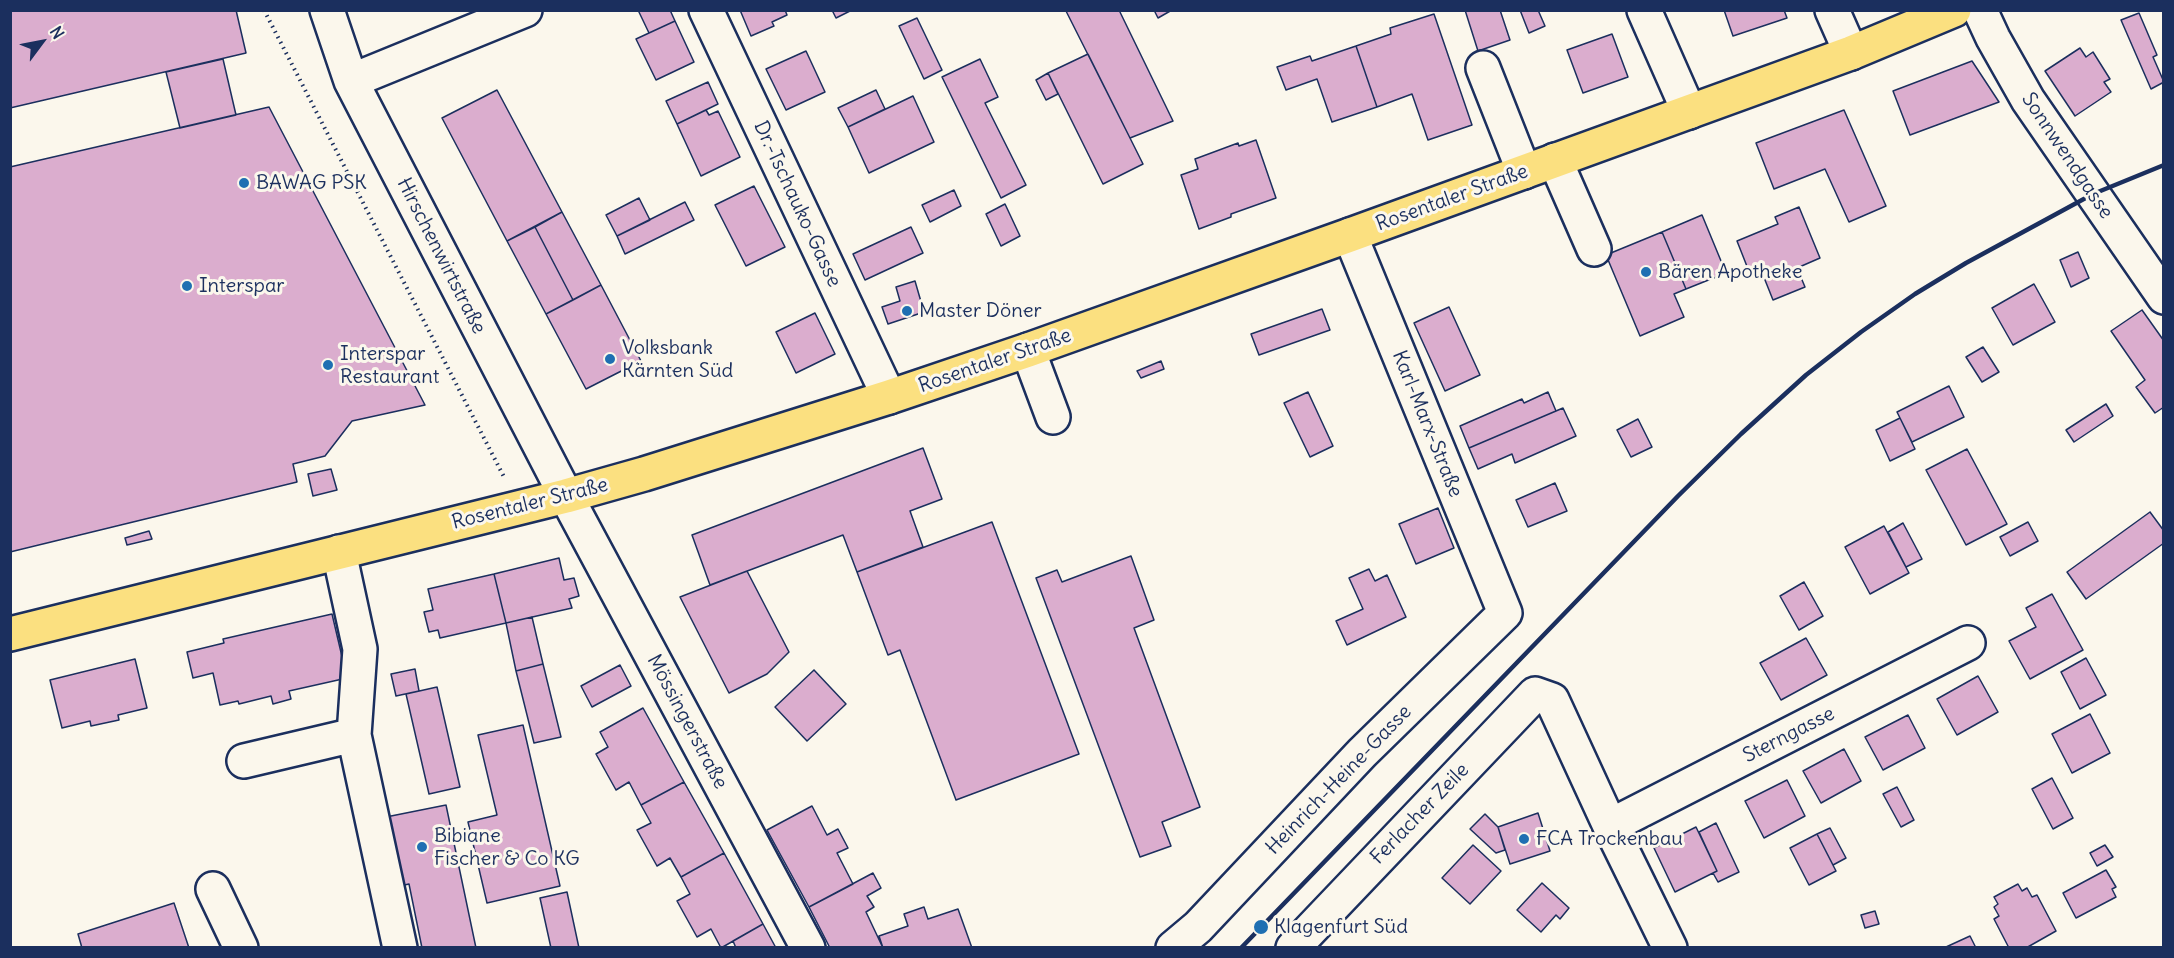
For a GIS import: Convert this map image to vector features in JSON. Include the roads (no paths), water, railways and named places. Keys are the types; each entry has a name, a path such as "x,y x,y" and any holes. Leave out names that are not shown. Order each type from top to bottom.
{"main road":[{"name":"Rosentaler Straße","path":"10,634 566,496 644,474 889,397 1350,236 1851,53 1954,10"}],"street":[{"name":"Hirschenwirtstraße","path":"327,10 351,81 566,496"},
{"path":"351,81 525,10"},
{"name":"Dr.-Tschauko-Gasse","path":"706,10 889,397"},
{"path":"1644,10 1689,112"},
{"path":"1832,10 1851,53"},
{"name":"Sonnwendgasse","path":"1980,10 2028,100 2163,297"},
{"path":"1483,68 1524,172"},
{"path":"1556,160 1594,249"},
{"name":"Karl-Marx-Straße","path":"1350,236 1505,613"},
{"path":"1028,350 1053,417"},
{"name":"Mössingerstraße","path":"566,496 808,948"},
{"path":"339,552 360,649 354,735 400,948"},
{"name":"Heinrich-Heine-Gasse","path":"1173,948 1198,927 1362,753 1505,613"},
{"name":"Sterngasse","path":"1610,826 1968,643"},
{"name":"Ferlacher Zeile","path":"1293,948 1535,694 1552,700 1610,826"},
{"path":"244,761 354,735"},
{"path":"1610,826 1670,948"},
{"path":"213,889 241,948"}],"railway":[{"path":"1241,948 1678,496 1806,375 1915,294 1966,263 2093,194 2164,165"}],"place":[{"name":"BAWAG PSK","path":"244,183"},
{"name":"Bären Apotheke","path":"1646,272"},
{"name":"Interspar","path":"187,286"},
{"name":"Master Döner","path":"907,311"},
{"name":"Volksbank Kärnten Süd","path":"610,359"},
{"name":"Interspar Restaurant","path":"328,365"},
{"name":"FCA Trockenbau","path":"1524,839"},
{"name":"Bibiane Fischer & Co KG","path":"422,847"},
{"name":"Klagenfurt Süd","path":"1261,927"}]}
